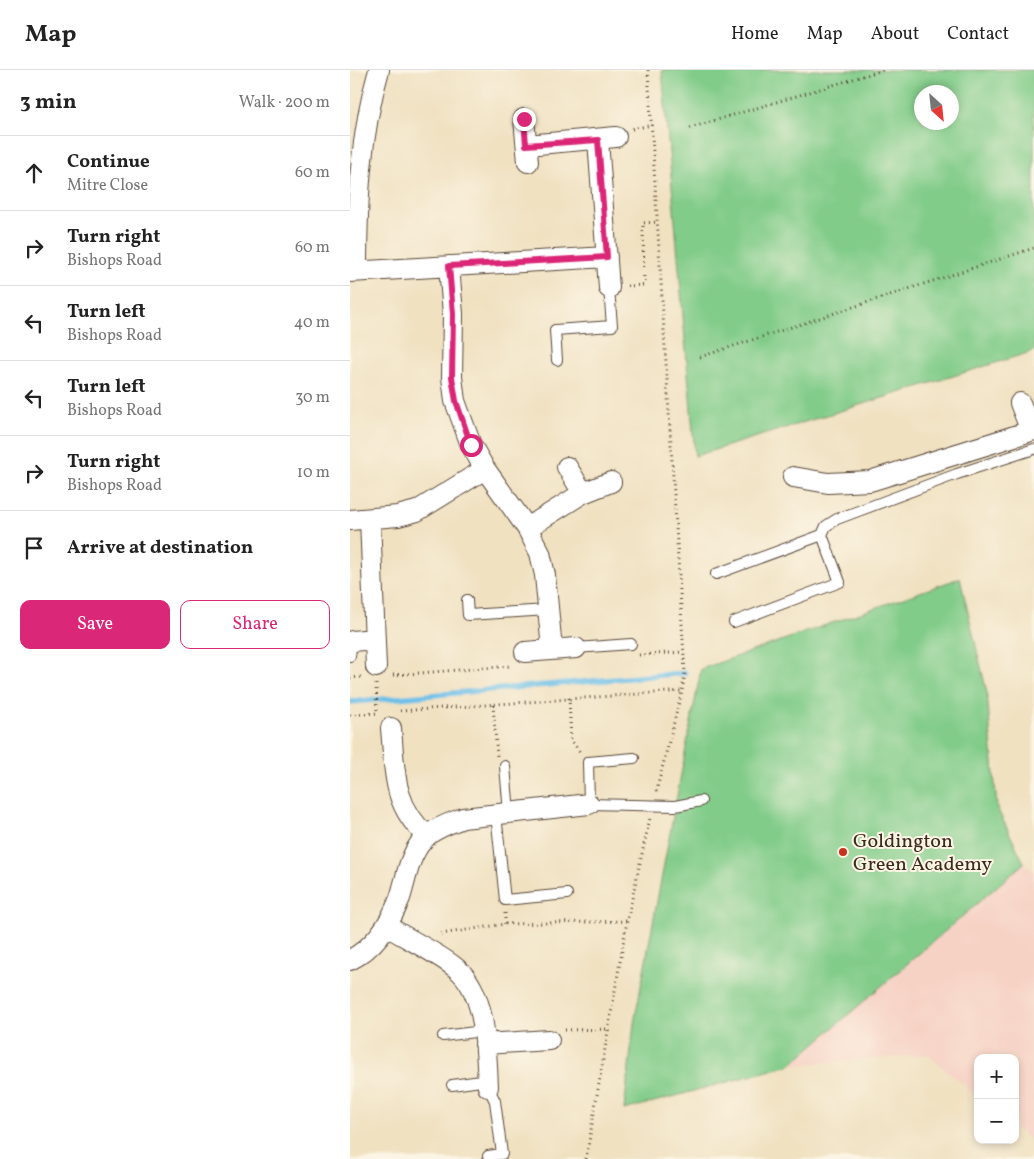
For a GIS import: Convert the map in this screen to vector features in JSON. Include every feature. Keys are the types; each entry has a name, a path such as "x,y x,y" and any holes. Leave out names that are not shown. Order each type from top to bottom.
{"street":[{"path":"379,70 366,133 357,203 353,271 607,257"},
{"path":"524,119 527,154 607,138 607,257 609,288"},
{"path":"449,266 453,314 452,377 456,401 471,445 485,470 527,528 540,553 552,650"},
{"path":"793,477 828,482 870,481 954,455 1033,436 1020,404"},
{"path":"568,467 583,493"},
{"path":"350,520 370,519 418,511 485,470"},
{"path":"527,528 583,493 611,482"},
{"path":"370,519 376,672"},
{"path":"351,648 374,639"},
{"path":"525,652 576,648"},
{"path":"391,717 397,790 412,824 427,836"},
{"path":"350,960 372,945 387,926 400,898 415,852 427,836 444,825 463,818 589,804"},
{"path":"387,926 457,968 470,983 478,999 488,1083"},
{"path":"484,1037 548,1040"}],"lane":[{"path":"557,360 555,330 612,326 609,288"},
{"path":"734,622 840,582 822,535 826,526 836,519 957,474 1033,436"},
{"path":"716,574 822,535"},
{"path":"467,600 468,615 548,610"},
{"path":"576,648 631,644"},
{"path":"634,758 588,762 589,804 675,806 701,801"},
{"path":"505,766 502,814 505,900 567,894"},
{"path":"443,1036 484,1037"},
{"path":"452,1085 488,1083 495,1101 502,1154 488,1156"}],"path":[{"path":"586,1159 627,921 685,673 648,70"},
{"path":"690,128 883,70"},
{"path":"639,128 652,126"},
{"path":"609,288 644,285 643,223 658,222"},
{"path":"700,357 1034,248"},
{"path":"376,672 377,713"},
{"path":"350,715 377,713 391,717 569,698 682,691"},
{"path":"569,698 571,740 588,762"},
{"path":"493,705 497,756 505,766"},
{"path":"408,939 505,924 627,921"},
{"path":"548,1040 556,1031 608,1028"}],"shaded area":[{"name":"Goldington Green Academy","path":"960,578 987,693 997,808 1024,863 1034,873 1034,1144 1019,1131 1019,1054 974,1054 974,1094 928,1055 790,1065 624,1110 634,1023 701,669"}],"green space":[{"path":"662,70 1034,70 1034,351 695,456"},
{"name":"Goldington Green Academy","path":"960,578 987,693 997,808 1024,863 790,1065 624,1110 634,1023 701,669"}],"waterway":[{"path":"350,702 685,673"}],"place":[{"name":"Goldington Green Academy","path":"843,852"}],"route":[{"path":"471,445 456,401 452,377 453,314 449,266 607,257 598,140 526,145 524,119"}]}
